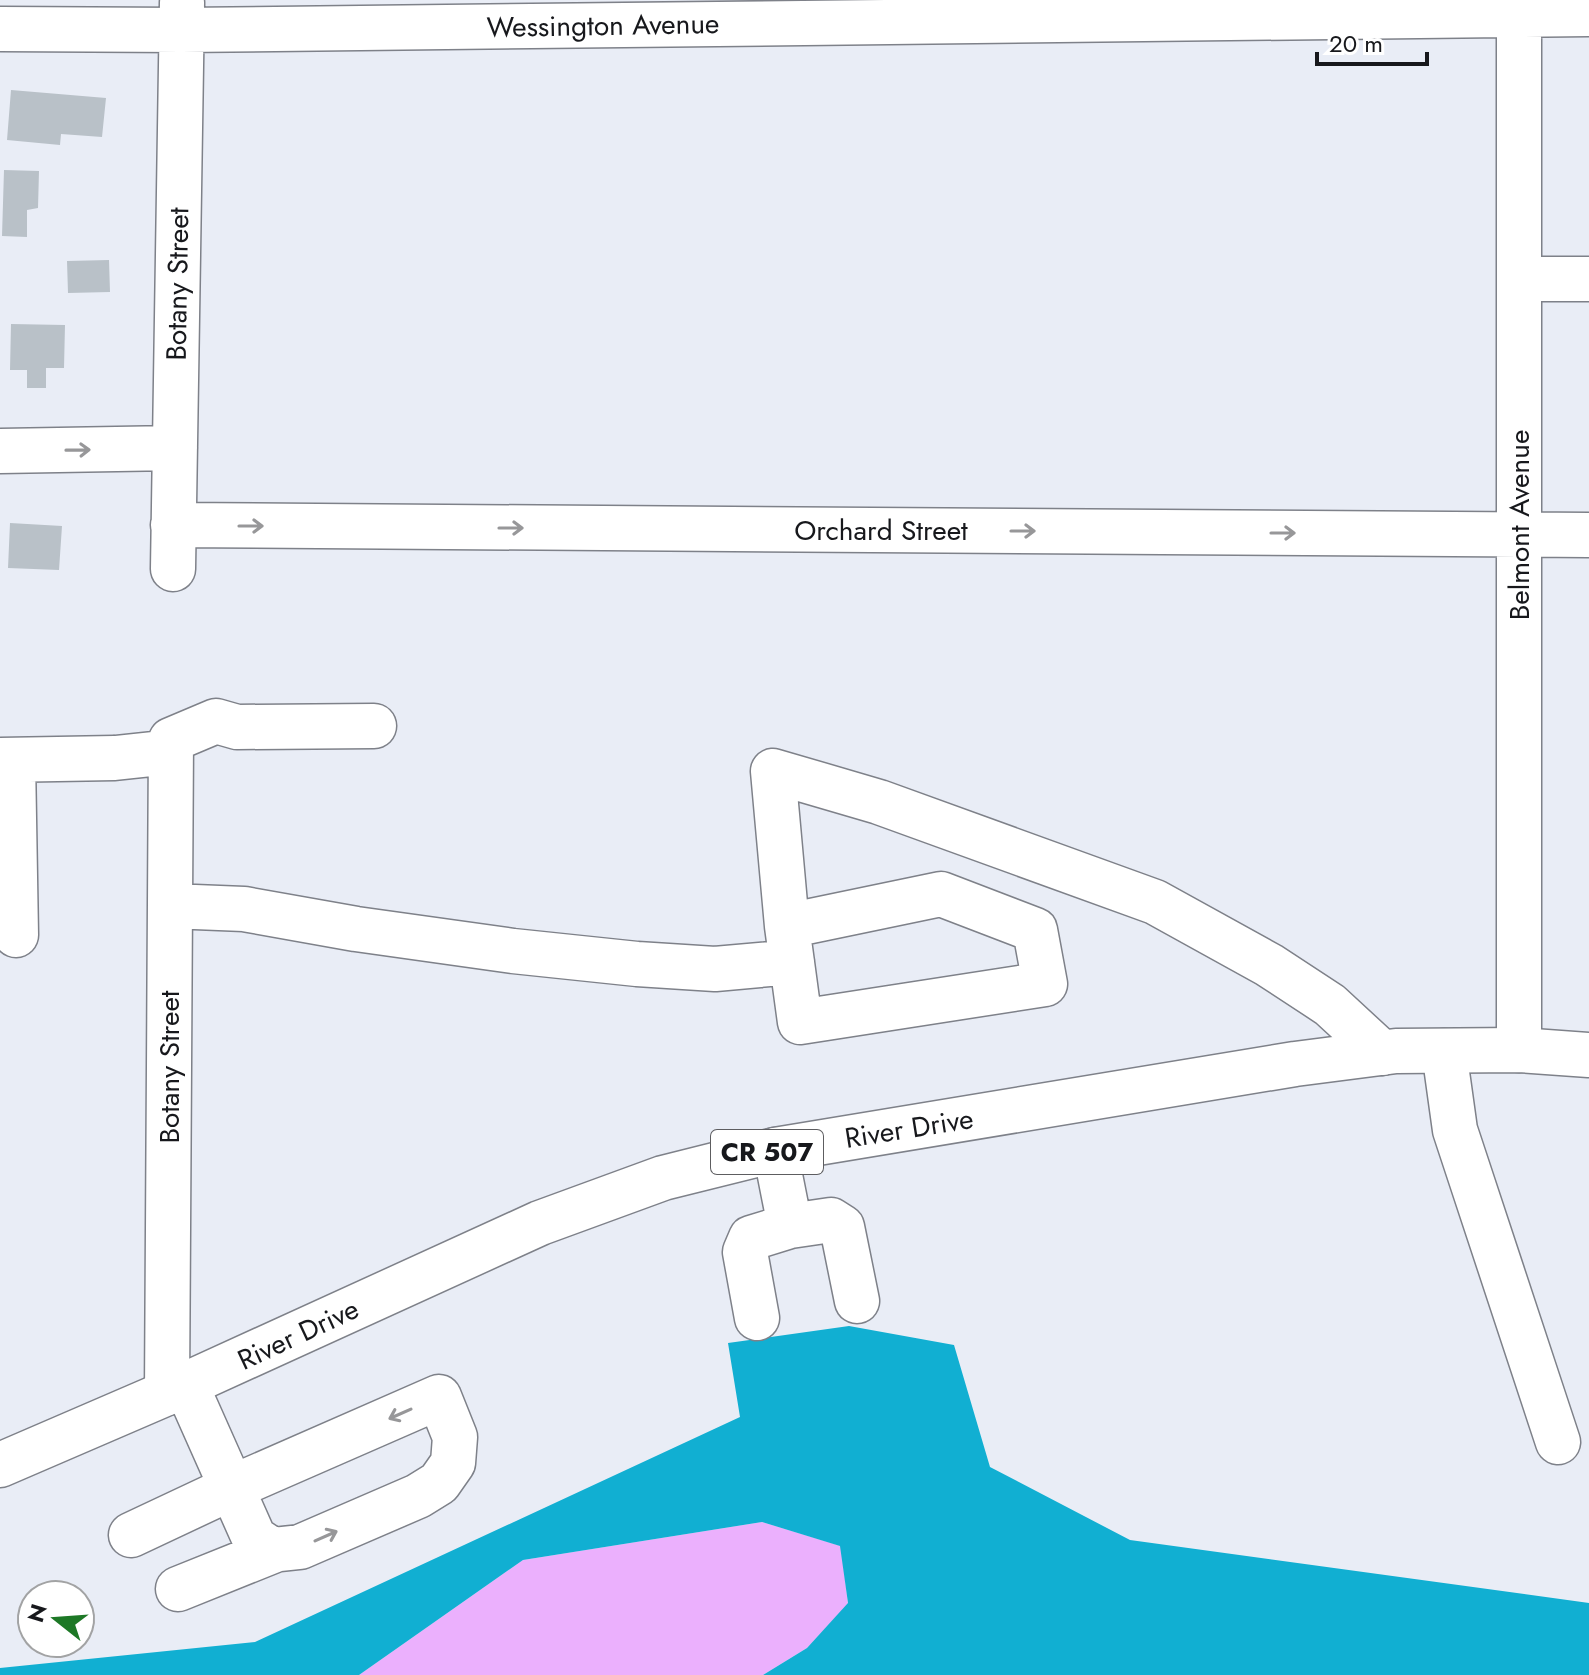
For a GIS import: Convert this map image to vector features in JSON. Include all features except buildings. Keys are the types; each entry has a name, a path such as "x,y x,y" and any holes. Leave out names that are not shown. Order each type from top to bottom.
{"street":[{"name":"Wessington Avenue","path":"0,29 182,15 1519,7 1589,14"},
{"name":"Belmont Avenue","path":"1519,7 1519,1050"},
{"name":"Botany Street","path":"173,569 182,15"},
{"path":"1519,279 1589,279"},
{"path":"0,451 175,448"},
{"name":"Orchard Street","path":"173,525 1589,535"},
{"path":"16,935 6,760 115,758 171,746 216,721 237,727 374,726"},
{"name":"Botany Street","path":"171,746 170,906 177,1389"},
{"path":"170,906 244,909 356,929 513,951 715,969 789,944 941,894 1035,930 1045,984 800,1022 789,944 773,771 892,807 1155,902 1269,965 1330,1005 1382,1053"},
{"name":"River Drive","path":"0,1465 177,1389 540,1223 663,1178 775,1150 1295,1064 1382,1053 1444,1051 1519,1050 1589,1055"},
{"path":"1444,1051 1455,1130 1558,1442"},
{"path":"775,1150 790,1226"},
{"path":"757,1318 745,1252 751,1238 790,1226 831,1220 842,1227 857,1301"},
{"path":"177,1389 231,1488 254,1538 275,1550"},
{"path":"131,1535 439,1397 455,1437 453,1463 439,1483 418,1496 300,1547 275,1550 178,1589"}],"shaded area":[{"path":"762,1522 841,1546 848,1604 807,1648 763,1675 359,1675 523,1560"}],"water":[{"path":"849,1326 954,1345 990,1467 1130,1540 1589,1603 1589,1675 763,1675 807,1648 848,1603 840,1546 762,1522 523,1560 359,1675 0,1675 0,1668 255,1642 740,1417 728,1343"}]}
